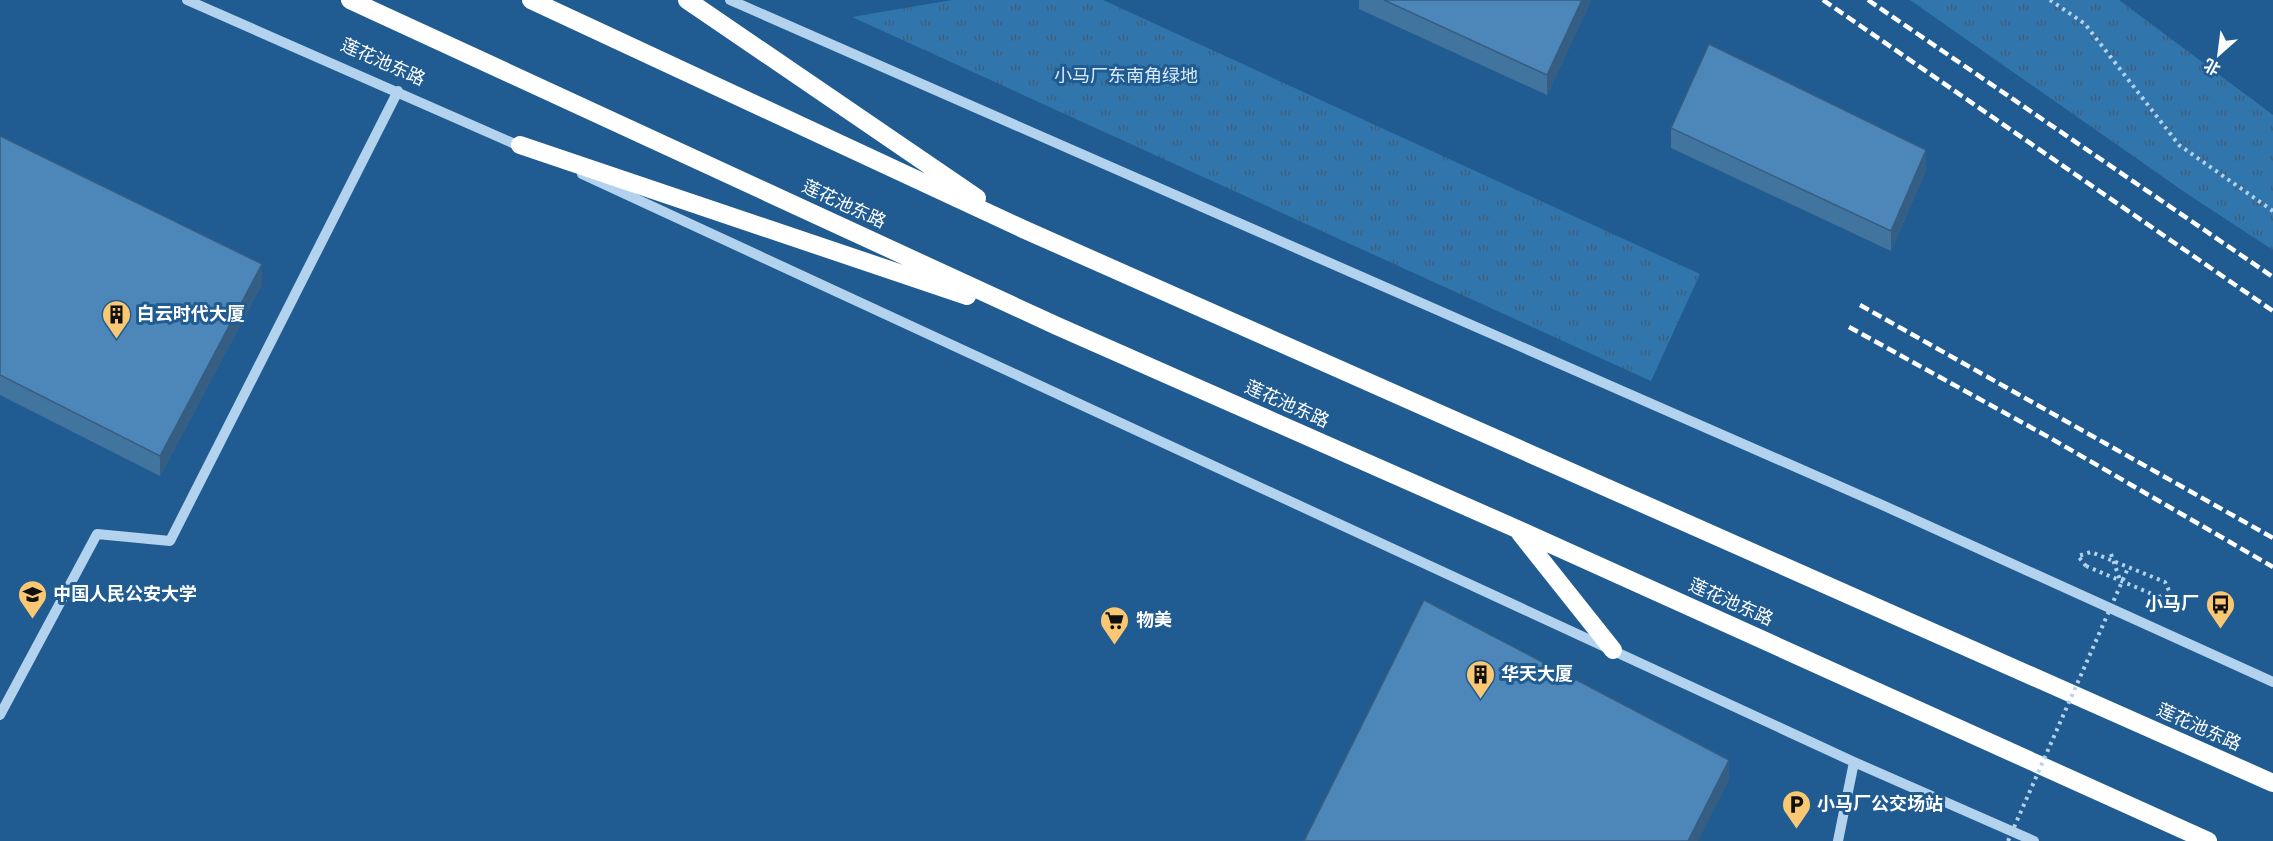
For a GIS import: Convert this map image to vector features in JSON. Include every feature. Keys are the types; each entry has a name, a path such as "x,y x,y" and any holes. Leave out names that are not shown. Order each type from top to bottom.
{"highway":[{"name":"莲花池东路","path":"351,0 1057,326 1517,529 2208,841"},
{"name":"莲花池东路","path":"531,0 1023,229 2273,783"},
{"path":"687,0 1023,229"},
{"path":"520,146 1057,326"},
{"path":"1517,529 1613,650"}],"street":[{"name":"莲花池东路","path":"186,0 520,146 1854,762 2034,841"},
{"path":"730,0 1880,504 2273,682"},
{"path":"0,715 97,534 170,541 398,91"},
{"path":"1838,841 1854,762"}],"path":[{"path":"2050,0 2085,24 2179,145 2273,211"},
{"path":"2091,552 2165,582 2170,593 2159,597 2121,581 2086,566 2078,556 2091,552"},
{"path":"2111,554 2121,581"},
{"path":"2008,841 2128,568"}],"green space":[{"name":"小马厂东南角绿地","path":"952,0 1103,0 1700,274 1651,381 852,17"},
{"path":"1910,0 2119,0 2273,115 2273,250 2186,193"}],"building":[{"path":"1384,0 1582,0 1547,75"},
{"path":"1709,44 1926,150 1891,231 1671,128"},
{"name":"白云时代大厦","path":"0,136 262,264 160,456 0,375"},
{"name":"华天大厦","path":"1424,600 1729,760 1688,841 1304,841"}],"railway":[{"path":"1823,0 2273,311"},
{"path":"1868,0 2273,277"},
{"path":"1860,305 2273,538"},
{"path":"1849,327 2052,439 2273,567"}],"place":[{"name":"白云时代大厦","path":"116,340"},
{"name":"中国人民公安大学","path":"32,620"},
{"name":"小马厂","path":"2220,630"},
{"name":"物美","path":"1115,646"},
{"name":"华天大厦","path":"1480,700"},
{"name":"小马厂公交场站","path":"1796,830"}]}
